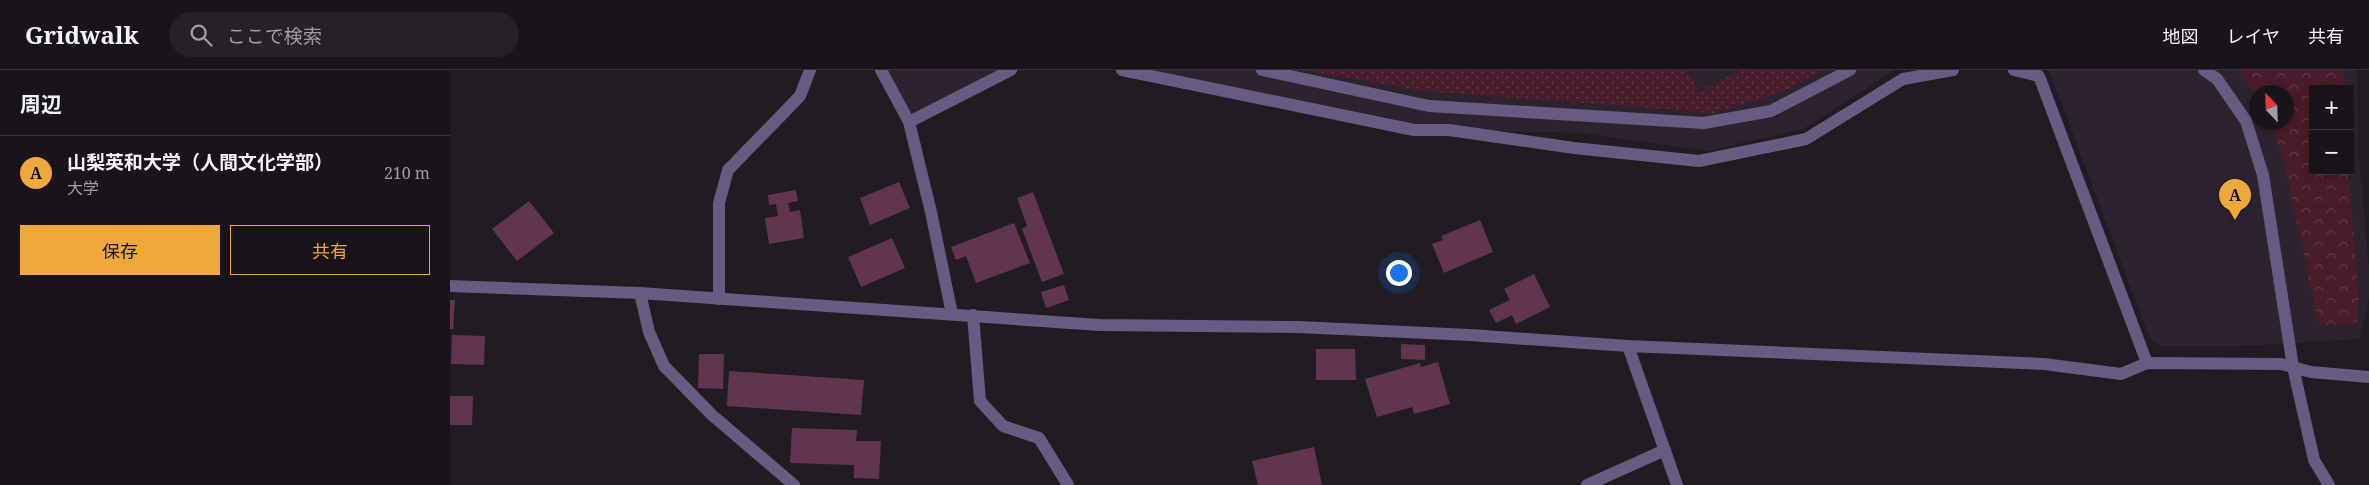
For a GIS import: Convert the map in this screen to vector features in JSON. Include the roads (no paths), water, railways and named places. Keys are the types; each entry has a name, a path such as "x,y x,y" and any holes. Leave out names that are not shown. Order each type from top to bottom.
{"street":[{"path":"718,299 719,204 728,170 800,96 810,70"},
{"path":"881,70 909,122 931,212 952,314"},
{"path":"909,122 1011,70"},
{"path":"1122,70 1414,130 1449,130 1574,148 1699,161 1806,139 1903,79 1953,70"},
{"path":"1262,70 1429,106 1704,123 1771,111 1850,70"},
{"path":"2014,70 2039,76 2147,363"},
{"path":"2204,70 2217,79 2246,121 2263,175 2293,367 2314,460 2329,485"},
{"path":"450,286 640,293 1098,325 1298,327 1470,334 1628,346 2044,364 2121,374 2147,363 2281,364 2310,372 2369,377"},
{"path":"640,293 649,332 664,366 712,415 794,485"},
{"path":"973,315 980,402 1003,426 1039,438 1068,485"},
{"path":"1628,346 1677,485"},
{"path":"1587,485 1665,450"}],"place":[{"name":"山梨英和大学（人間文化学部）","path":"2235,220"}]}
